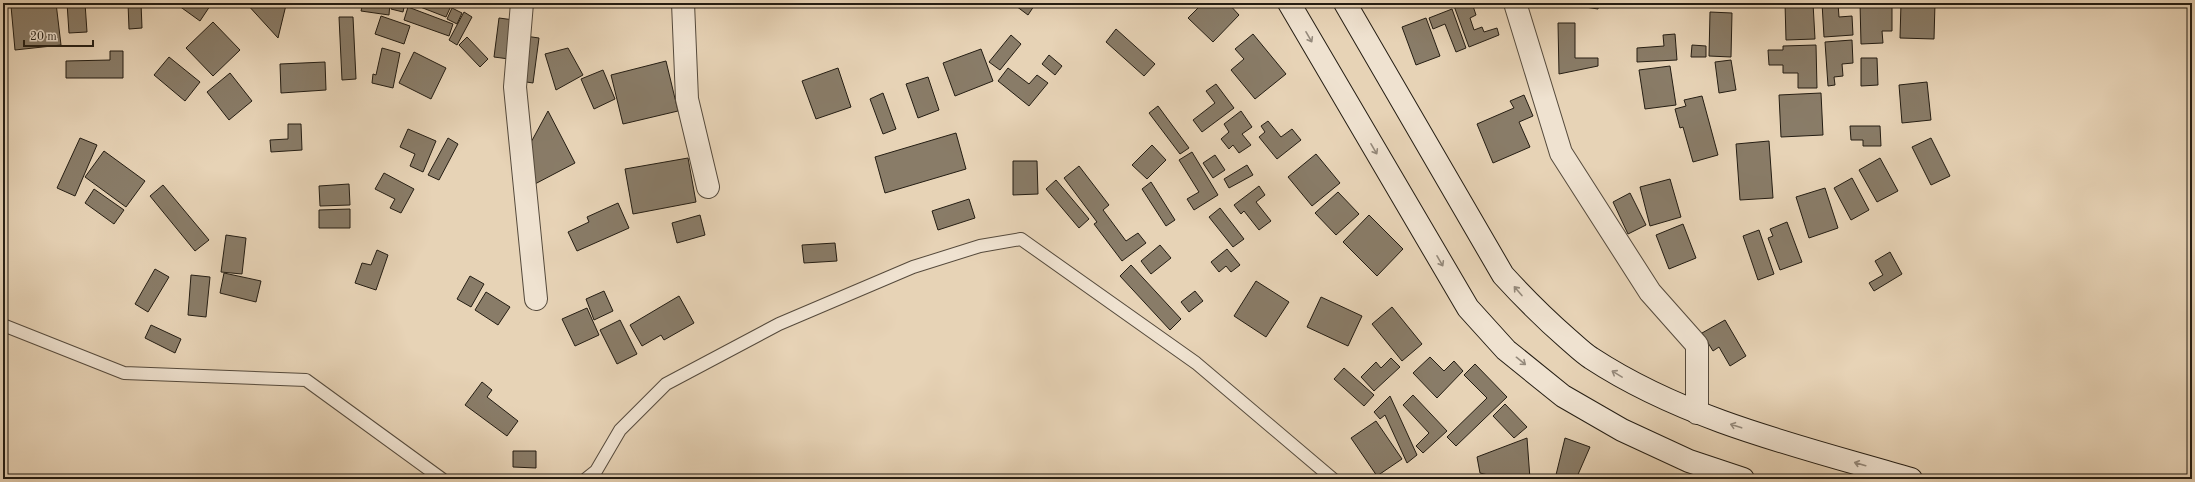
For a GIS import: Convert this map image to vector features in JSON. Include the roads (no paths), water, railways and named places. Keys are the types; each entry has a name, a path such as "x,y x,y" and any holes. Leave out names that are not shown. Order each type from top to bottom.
{"main road":[{"path":"522,3 515,87 536,299"},
{"path":"683,3 686,99 708,187"},
{"path":"1289,3 1468,308 1506,350 1563,396 1622,430 1689,461 1743,479"},
{"path":"1345,3 1503,275 1532,308 1590,357 1641,388 1697,413 1798,446 1911,479"},
{"path":"1515,3 1561,152 1650,292 1697,345 1697,413"}],"lane":[{"path":"586,479 596,471 620,430 666,384 780,324 913,267 980,246 1021,239 1196,363 1333,479"},
{"path":"3,325 124,373 306,380 442,479"}]}
